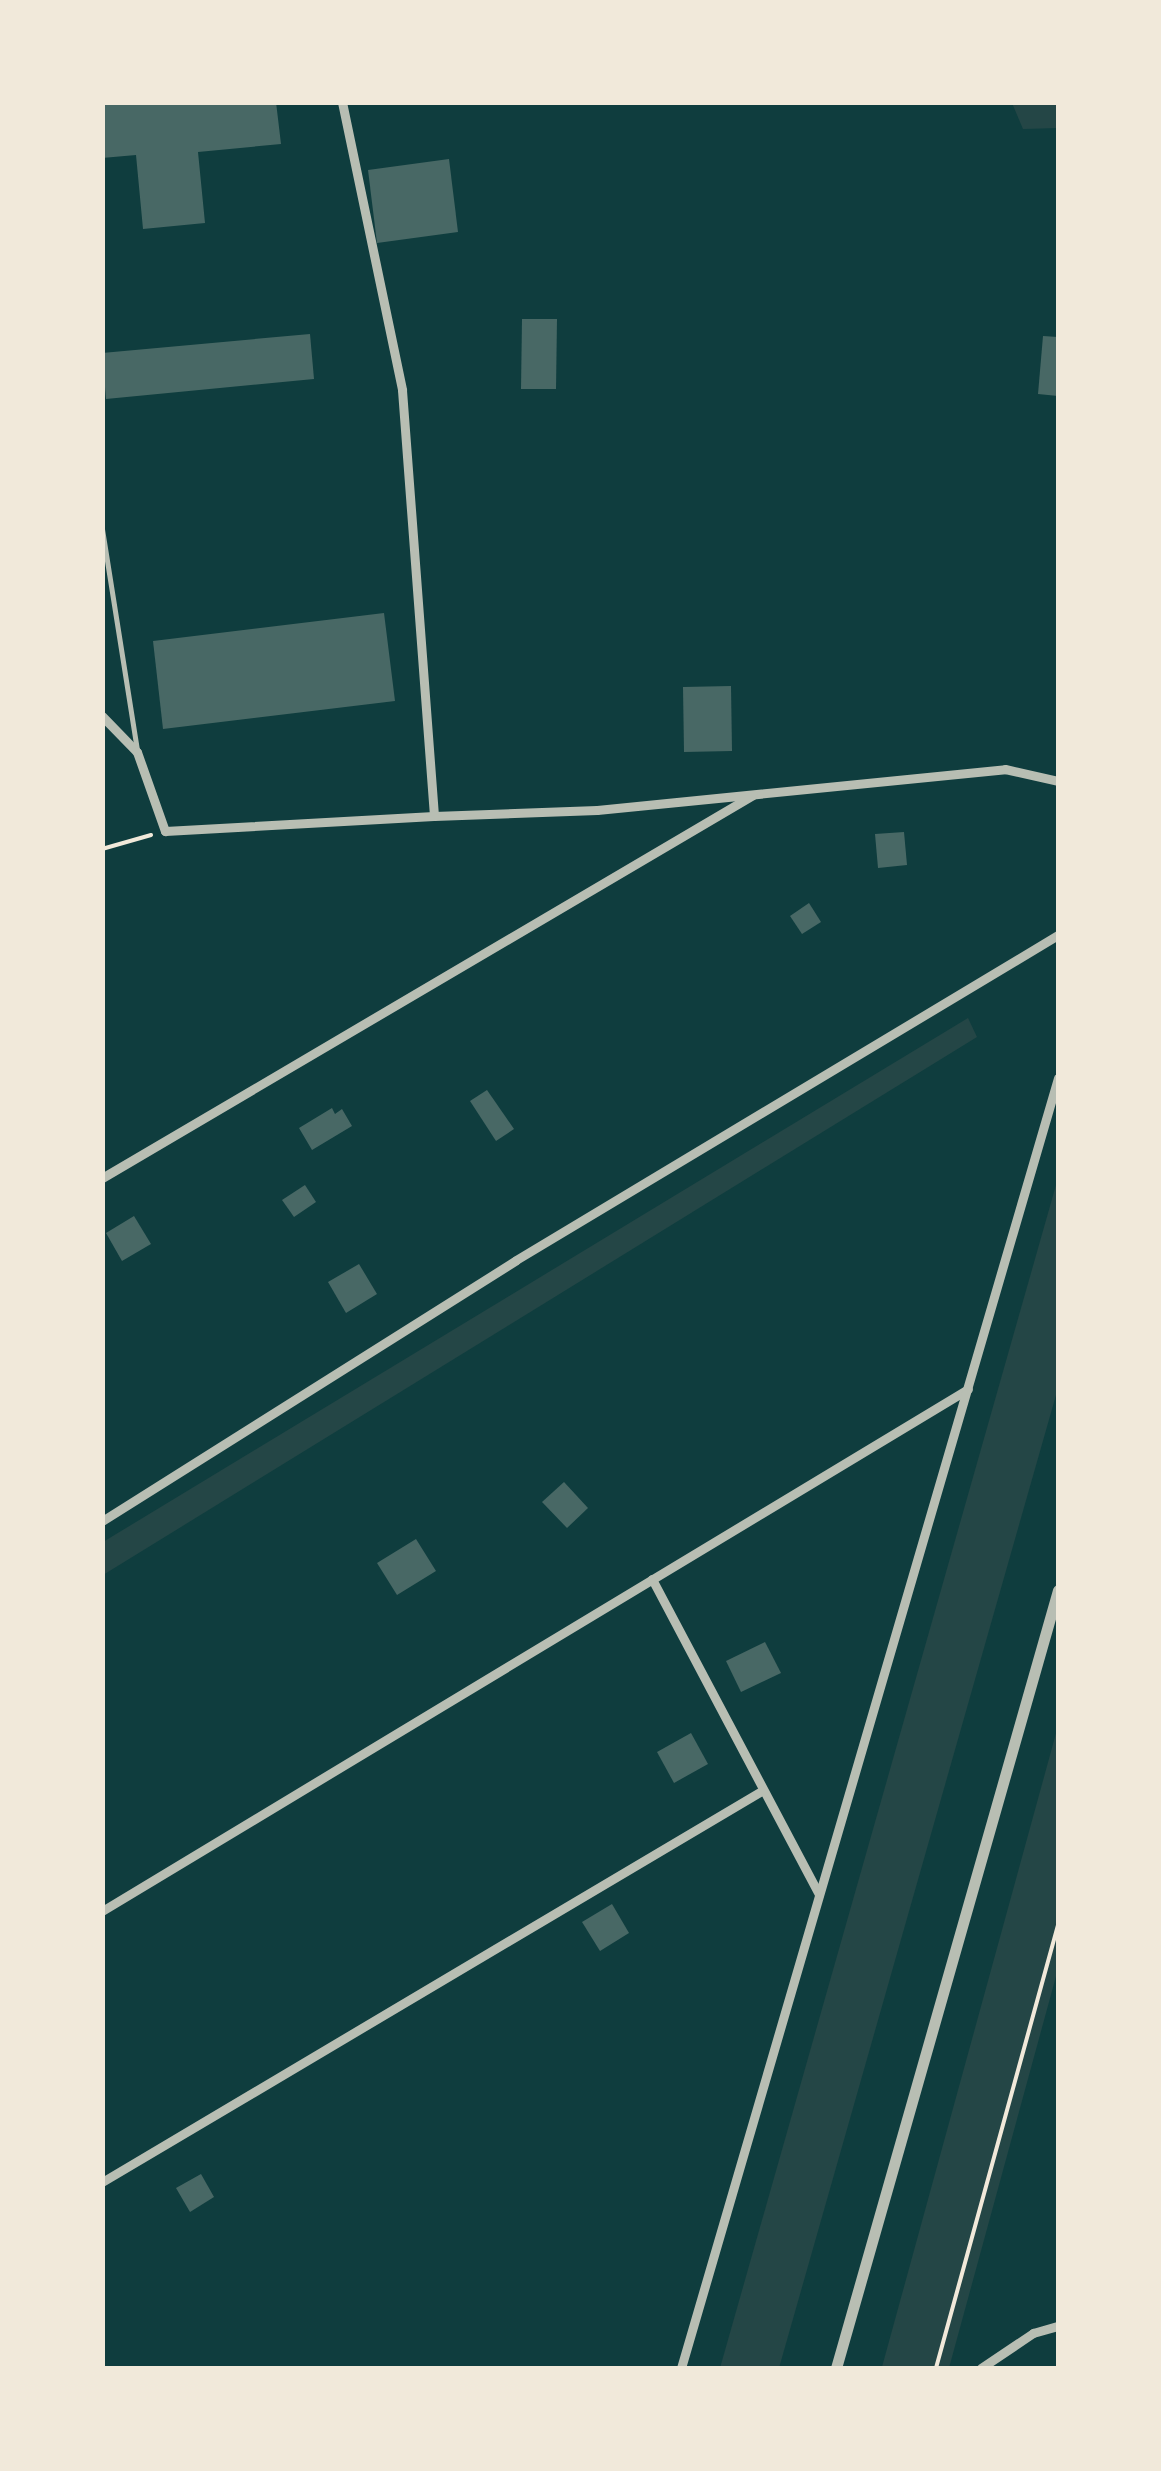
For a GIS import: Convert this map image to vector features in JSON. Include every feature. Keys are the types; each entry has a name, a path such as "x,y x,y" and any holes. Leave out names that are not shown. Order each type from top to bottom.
{"street":[{"path":"342,102 402,390 434,816"},
{"path":"102,716 137,752 165,832 580,811 1005,769 1058,781"},
{"path":"102,1178 755,794"},
{"path":"102,1521 516,1260 1058,936"},
{"path":"682,2368 1058,1078"},
{"path":"102,1911 968,1389"},
{"path":"652,1579 819,1895"},
{"path":"836,2368 1058,1590"},
{"path":"102,2182 764,1790"},
{"path":"981,2368 1032,2333 1058,2326"}],"lane":[{"path":"102,528 137,752"}],"path":[{"path":"102,848 165,832"},
{"path":"936,2368 1058,1926"}],"shaded area":[{"path":"1012,103 1058,103 1058,128 1023,129"},
{"path":"968,1018 977,1037 103,1575 103,1542"},
{"path":"1058,1178 1058,1388 779,2368 720,2368"},
{"path":"1058,1726 1058,1969 949,2368 882,2367"}],"building":[{"path":"102,102 276,102 281,144 198,152 205,223 143,229 136,155 102,158"},
{"path":"449,159 458,232 377,243 368,170"},
{"path":"522,319 557,319 556,389 521,389"},
{"path":"310,334 314,379 106,399 102,353"},
{"path":"1043,336 1058,337 1058,396 1038,394"},
{"path":"384,613 395,701 163,729 153,641"},
{"path":"731,686 732,751 684,752 683,687"},
{"path":"904,832 907,865 878,868 875,834"},
{"path":"809,903 821,922 802,934 790,916"},
{"path":"487,1090 514,1129 496,1141 470,1101"},
{"path":"332,1108 335,1114 342,1109 352,1126 312,1150 299,1128"},
{"path":"305,1185 316,1202 294,1217 282,1200"},
{"path":"134,1216 151,1244 122,1261 106,1233"},
{"path":"359,1264 377,1294 346,1313 328,1282"},
{"path":"564,1482 588,1508 567,1528 542,1502"},
{"path":"416,1539 436,1571 397,1595 377,1563"},
{"path":"765,1642 781,1673 741,1692 726,1661"},
{"path":"691,1733 708,1764 674,1783 657,1752"},
{"path":"612,1904 629,1933 600,1951 582,1922"},
{"path":"201,2174 214,2197 190,2212 176,2188"}]}
